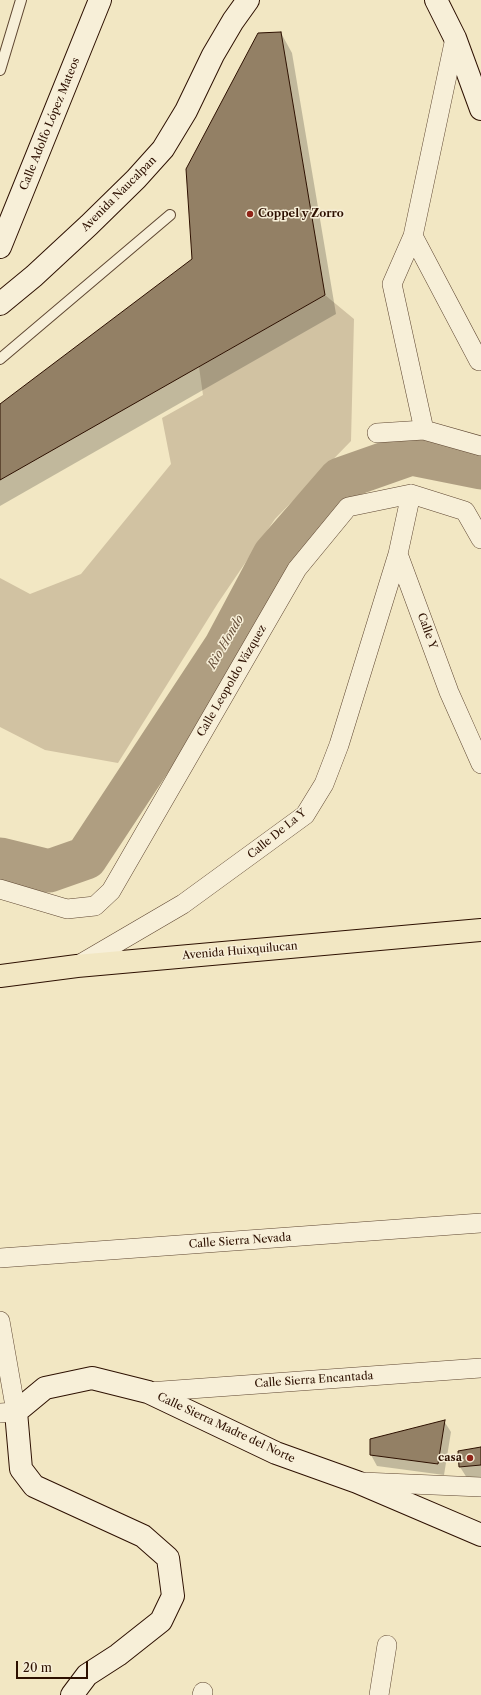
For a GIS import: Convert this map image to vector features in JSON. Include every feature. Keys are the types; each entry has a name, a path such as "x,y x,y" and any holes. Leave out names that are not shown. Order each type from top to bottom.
{"main road":[{"name":"Calle Adolfo López Mateos","path":"0,247 100,0"},
{"name":"Avenida Naucalpan","path":"0,304 34,276 89,225 136,179 163,149 186,111 217,48 233,21 248,0"},
{"path":"436,0 455,38 481,109"},
{"name":"Avenida Huixquilucan","path":"0,976 77,966 481,930"},
{"name":"Calle Sierra Madre del Norte","path":"8,1413 45,1388 92,1378 148,1392 276,1453 357,1482 481,1535"},
{"path":"8,1413 21,1470 34,1486 143,1536 168,1558 173,1596 161,1621 118,1655 87,1675 72,1695"}],"street":[{"path":"424,430 392,284 413,236 455,38"},
{"path":"413,236 479,360"},
{"path":"377,433 424,430 481,446"},
{"path":"398,554 411,494"},
{"name":"Calle Leopoldo Vázquez","path":"0,889 67,909 95,906 111,891 297,568 348,507 411,494 465,511 481,539"},
{"name":"Calle Y","path":"398,554 449,692 481,764"},
{"name":"Calle De La Y","path":"77,966 183,904 305,814 324,784 339,745 398,554"},
{"name":"Calle Sierra Nevada","path":"0,1258 481,1223"},
{"path":"0,1321 8,1413"},
{"name":"Calle Sierra Encantada","path":"148,1392 481,1368"},
{"path":"357,1482 481,1487"},
{"path":"379,1695 387,1646"}],"lane":[{"path":"0,70 21,0"},
{"path":"0,359 170,215"}],"shaded area":[{"path":"325,295 354,319 351,441 275,519 218,603 118,763 45,750 0,727 0,578 30,594 81,574 171,464 162,418 203,395 199,367"}],"building":[{"name":"Coppel y Zorro","path":"281,32 325,295 0,480 0,404 192,259 186,169 258,33"},
{"path":"445,1420 438,1464 370,1455 370,1439"},
{"name":"casa","path":"481,1447 481,1465 459,1467 458,1451"}],"waterway":[{"name":"Rio Hondo","path":"0,859 49,871 86,858 225,647 274,555 340,479 411,454 481,468"}],"place":[{"name":"Coppel y Zorro","path":"250,214"},
{"name":"casa","path":"470,1458"}]}
